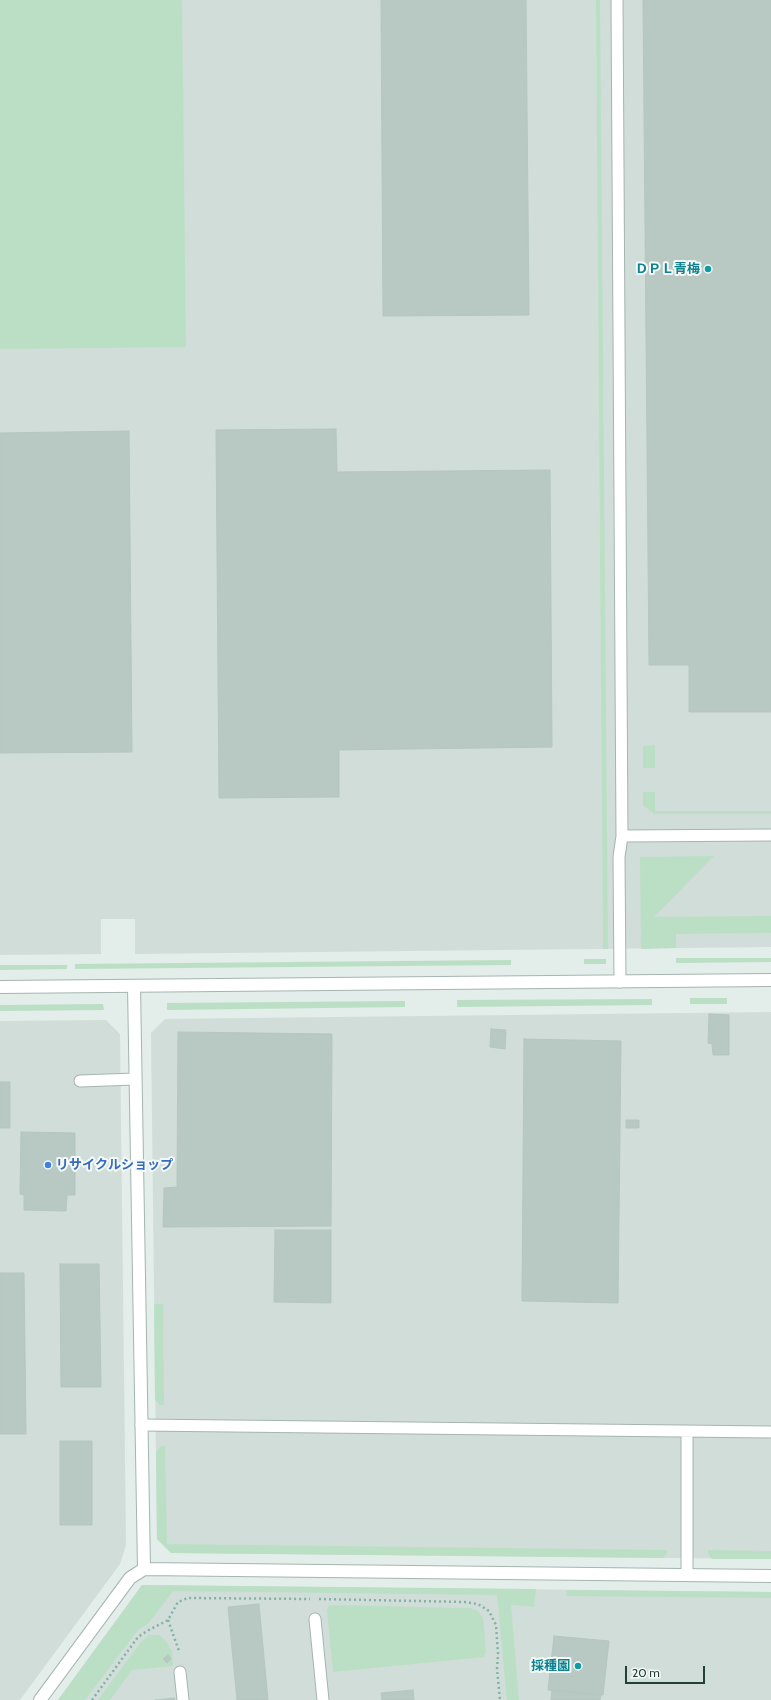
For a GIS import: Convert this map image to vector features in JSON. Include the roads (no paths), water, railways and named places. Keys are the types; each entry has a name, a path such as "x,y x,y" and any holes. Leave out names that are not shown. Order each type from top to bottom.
{"street":[{"path":"0,988 771,980"},
{"path":"134,986 144,1569"},
{"path":"40,1700 130,1578 144,1569 771,1576"}],"lane":[{"path":"617,0 622,836 619,857 620,982"},
{"path":"622,836 771,835"},
{"path":"80,1081 135,1079"},
{"path":"141,1425 771,1432"},
{"path":"687,1431 687,1576"},
{"path":"315,1619 323,1700"},
{"path":"180,1672 183,1700"}],"place":[{"name":"ＤＰＬ青梅","path":"708,269"},
{"name":"リサイクルショップ","path":"48,1165"},
{"name":"採種園","path":"578,1666"}]}
